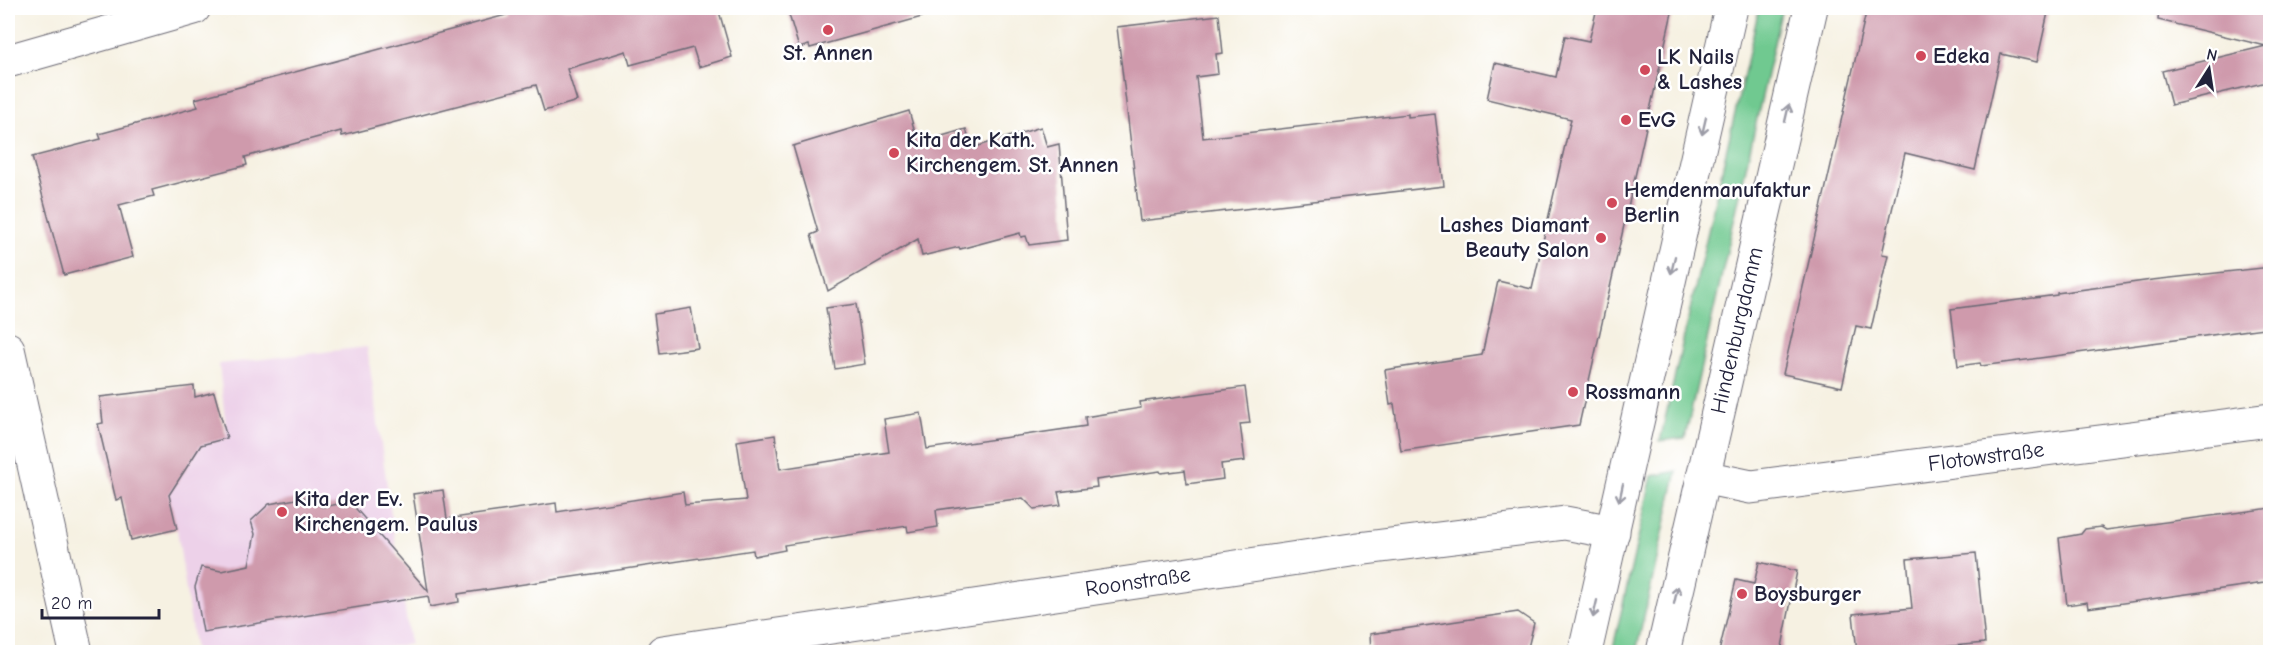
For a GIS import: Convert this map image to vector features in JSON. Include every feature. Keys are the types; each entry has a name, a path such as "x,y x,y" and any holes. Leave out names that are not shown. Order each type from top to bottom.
{"street":[{"path":"8,61 194,8"},
{"path":"1585,652 1731,8"},
{"name":"Hindenburgdamm","path":"1664,652 1811,8"},
{"path":"8,349 76,652"},
{"name":"Flotowstraße","path":"1703,477 1751,487 2271,420"},
{"name":"Roonstraße","path":"663,652 1346,551 1565,523 1613,532"}],"path":[{"path":"2184,652 2271,651"}],"shaded area":[{"name":"Kita der Ev. Kirchengem. Paulus","path":"367,347 410,644 354,652 195,652 177,529 169,495 201,445 227,438 219,364"}],"green space":[{"path":"1759,8 1782,8 1685,438 1660,441"},
{"path":"1677,471 1636,652 1612,652 1652,476"}],"building":[{"path":"504,8 718,8 732,57 699,67 693,48 630,65 626,51 567,69 577,101 544,111 536,85 342,136 341,131 245,157 247,165 152,190 154,196 119,205 133,257 64,275 32,157 101,139 99,134 198,107 195,99 506,15"},
{"name":"St. Annen","path":"787,8 921,8 922,17 810,48 809,45 799,48"},
{"path":"1597,8 1673,8 1579,425 1401,451 1394,404 1390,405 1385,370 1482,355 1498,281 1532,289 1571,119 1487,99 1495,63 1556,77 1565,36 1589,41"},
{"path":"1867,8 2049,8 2037,62 2001,54 1975,170 1905,153 1882,254 1888,255 1871,329 1856,326 1842,387 1783,374"},
{"path":"2159,8 2271,8 2271,81 2171,105 2162,71 2266,46 2158,20"},
{"path":"1219,15 1223,53 1216,54 1218,74 1196,77 1203,138 1408,114 1408,117 1435,114 1444,186 1140,221 1117,27"},
{"path":"909,111 918,143 966,129 972,148 1041,127 1047,147 1059,144 1067,240 1029,245 1026,236 1021,237 1020,233 960,249 959,247 922,256 918,239 828,291 811,235 818,232 793,146"},
{"path":"2271,267 2271,327 1981,366 1980,363 1958,366 1951,309 2152,280"},
{"path":"856,304 865,364 835,369 826,308"},
{"path":"691,308 698,348 659,353 654,314"},
{"path":"194,386 195,397 214,392 227,438 201,445 169,495 177,529 131,540 122,498 116,500 98,424 103,423 100,397"},
{"path":"1245,387 1250,423 1240,424 1245,461 1221,464 1223,479 1187,484 1185,470 1096,480 1097,487 1058,492 1061,505 1034,509 1023,498 936,510 938,527 908,532 907,526 784,545 785,550 754,556 753,550 458,594 459,602 430,607 428,596 203,632 195,587 201,567 221,571 249,565 255,534 251,521 269,504 307,497 322,507 350,502 428,591 413,494 443,490 447,519 556,503 557,512 683,492 685,505 746,500 737,441 775,435 780,469 889,452 884,419 921,413 927,449 1086,426 1085,417 1141,408 1140,402"},
{"path":"2271,508 2271,582 2088,608 2087,602 2067,605 2059,538 2081,534 2085,529 2101,527 2106,530"},
{"path":"1976,553 1985,643 1886,652 1857,652 1853,614 1912,608 1907,559"},
{"path":"1759,562 1797,571 1781,652 1719,652 1736,580 1754,584"},
{"path":"1518,612 1534,623 1527,652 1371,652 1370,634"}],"place":[{"name":"St. Annen","path":"828,30"},
{"name":"Edeka","path":"1921,56"},
{"name":"LK Nails & Lashes","path":"1645,70"},
{"name":"EvG","path":"1626,120"},
{"name":"Kita der Kath. Kirchengem. St. Annen","path":"894,153"},
{"name":"Hemdenmanufaktur Berlin","path":"1612,203"},
{"name":"Lashes Diamant Beauty Salon","path":"1601,238"},
{"name":"Rossmann","path":"1573,392"},
{"name":"Kita der Ev. Kirchengem. Paulus","path":"282,512"},
{"name":"Boysburger","path":"1742,594"}]}
